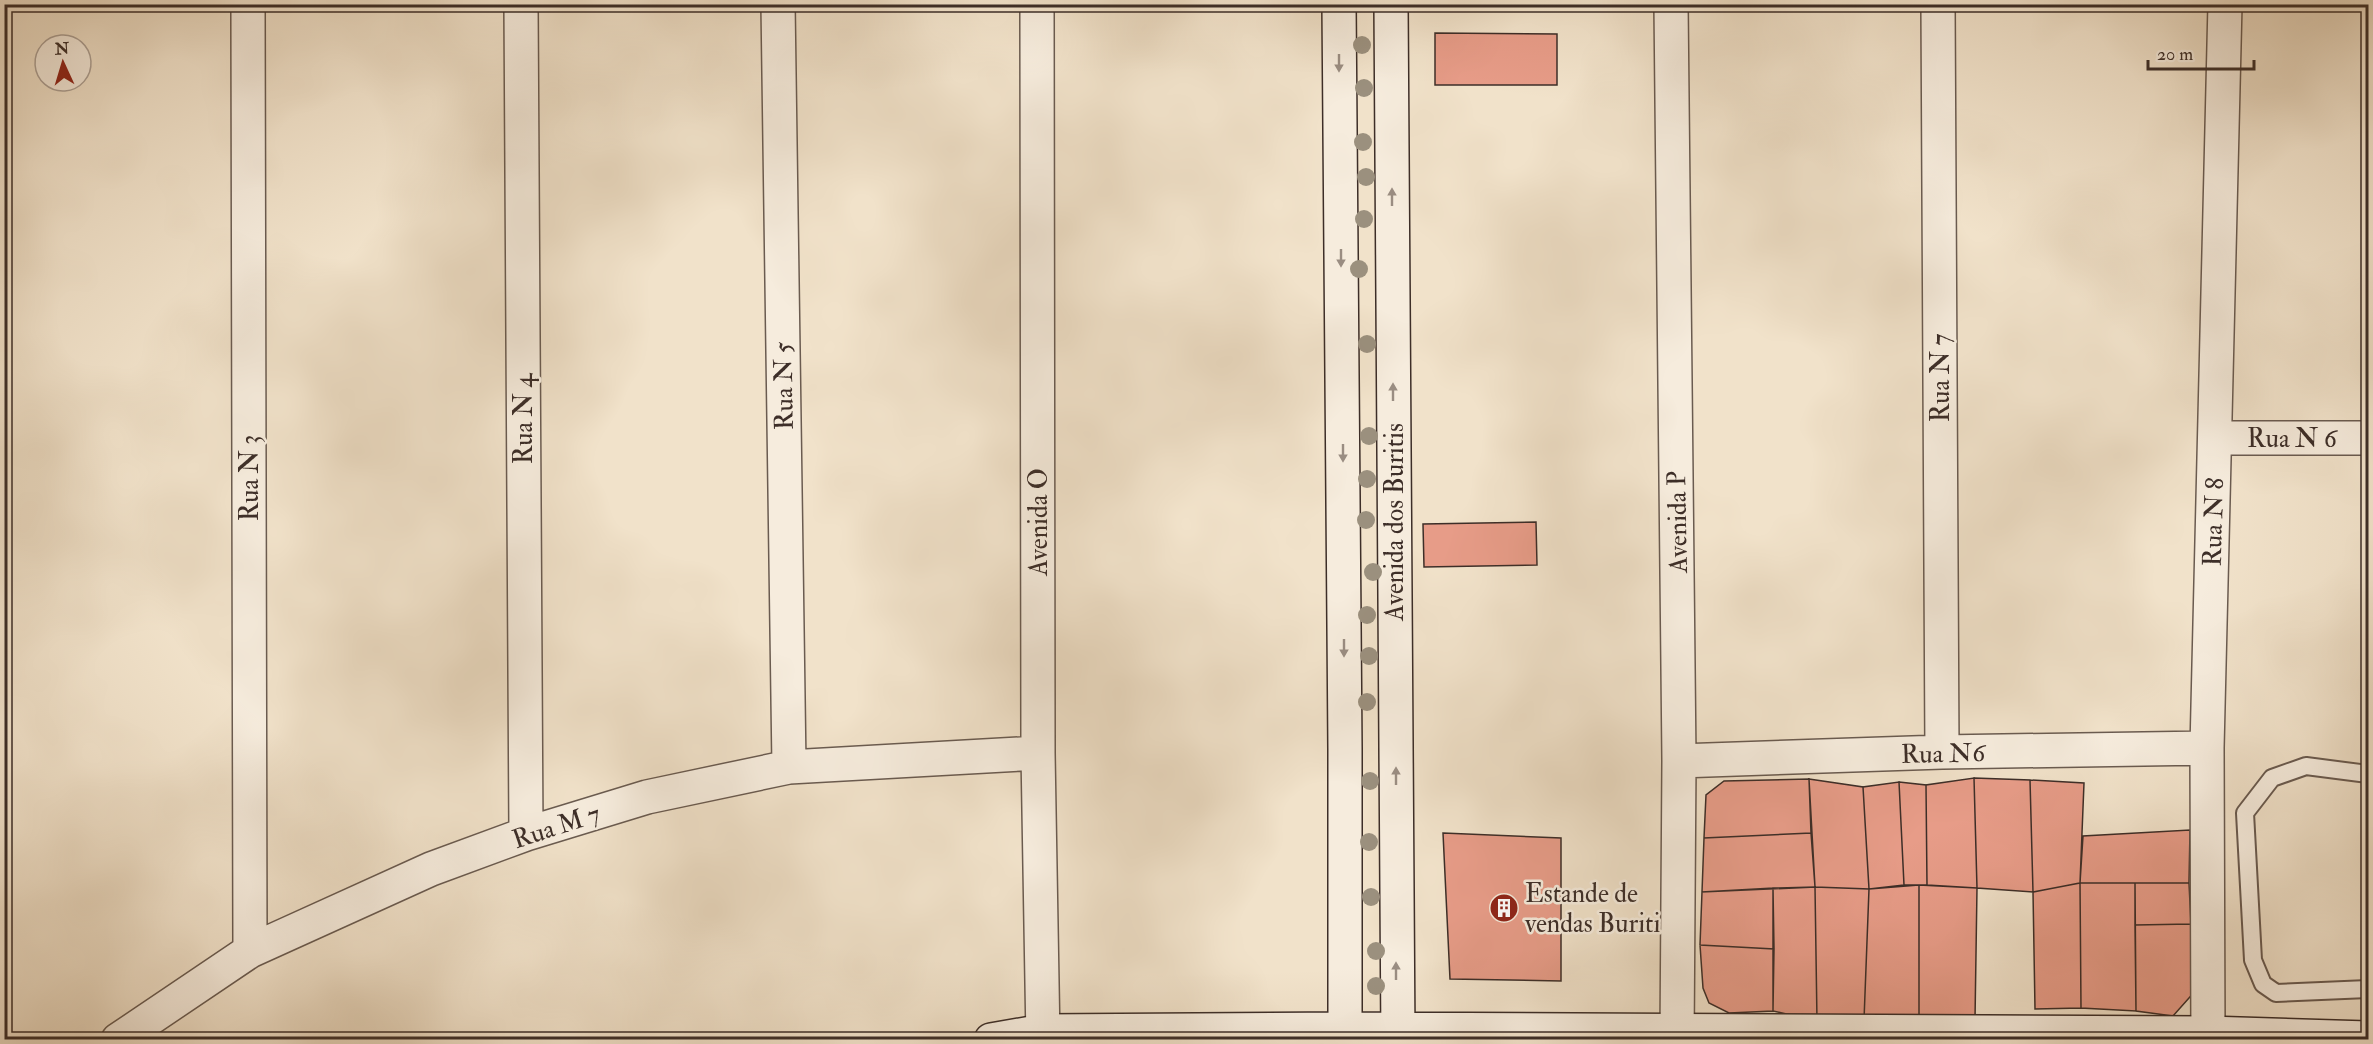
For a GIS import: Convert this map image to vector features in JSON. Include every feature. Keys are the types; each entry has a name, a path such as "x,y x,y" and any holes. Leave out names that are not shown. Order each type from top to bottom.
{"street":[{"name":"Rua N 3","path":"248,4 250,951"},
{"name":"Rua N 4","path":"521,4 526,834"},
{"name":"Rua N 5","path":"778,4 789,767"},
{"name":"Avenida O","path":"1037,4 1038,753 1043,1035"},
{"name":"Avenida dos Buritis","path":"1339,4 1345,1034"},
{"name":"Avenida dos Buritis","path":"1391,4 1397,1035"},
{"name":"Avenida P","path":"1671,4 1679,761 1677,1035"},
{"name":"Rua N 7","path":"1938,4 1942,752"},
{"name":"Rua N 8","path":"2208,1036 2207,748 2225,4"},
{"name":"Rua N 6","path":"2215,438 2368,438"},
{"name":"Rua N6","path":"1679,761 1942,752 2207,748"},
{"name":"Rua M 7","path":"118,1040 250,951 431,869 526,834 647,797 789,767 1038,753"},
{"path":"991,1040 1043,1035 1345,1034 2368,1038"}],"lane":[{"path":"2368,774 2306,766 2272,778 2245,813 2253,960 2263,984 2276,993 2368,989"}],"building":[{"path":"1435,33 1557,34 1557,85 1435,85"},
{"path":"1536,522 1537,565 1424,567 1423,524"},
{"path":"1974,778 1977,888 1927,885 1926,785"},
{"path":"1974,778 2030,780 2033,892 1977,888"},
{"path":"1809,779 1811,833 1704,838 1706,795 1724,781"},
{"path":"1809,779 1863,787 1869,889 1815,887"},
{"path":"2030,780 2084,783 2080,883 2033,892"},
{"path":"1899,782 1904,885 1869,889 1863,787"},
{"path":"1899,782 1926,785 1927,885 1904,885"},
{"path":"2190,830 2189,883 2080,883 2083,836"},
{"name":"Estande de vendas Buriti","path":"1443,833 1561,838 1561,981 1450,979"},
{"path":"1811,833 1815,887 1702,892 1704,838"},
{"path":"2080,883 2081,1008 2035,1009 2033,892"},
{"path":"2080,883 2135,883 2136,1011 2081,1008"},
{"path":"2135,883 2189,883 2191,924 2135,925"},
{"path":"1919,885 1919,1018 1864,1020 1869,889"},
{"path":"1919,885 1977,888 1975,1020 1919,1018"},
{"path":"1815,887 1817,1021 1773,1011 1773,888"},
{"path":"1815,887 1869,889 1864,1020 1817,1021"},
{"path":"1773,888 1774,949 1700,945 1702,892"},
{"path":"2191,924 2197,989 2173,1016 2136,1011 2135,925"},
{"path":"1700,945 1774,949 1773,1011 1729,1013 1709,1003 1703,988"}],"place":[{"name":"Estande de vendas Buriti","path":"1504,908"}]}
